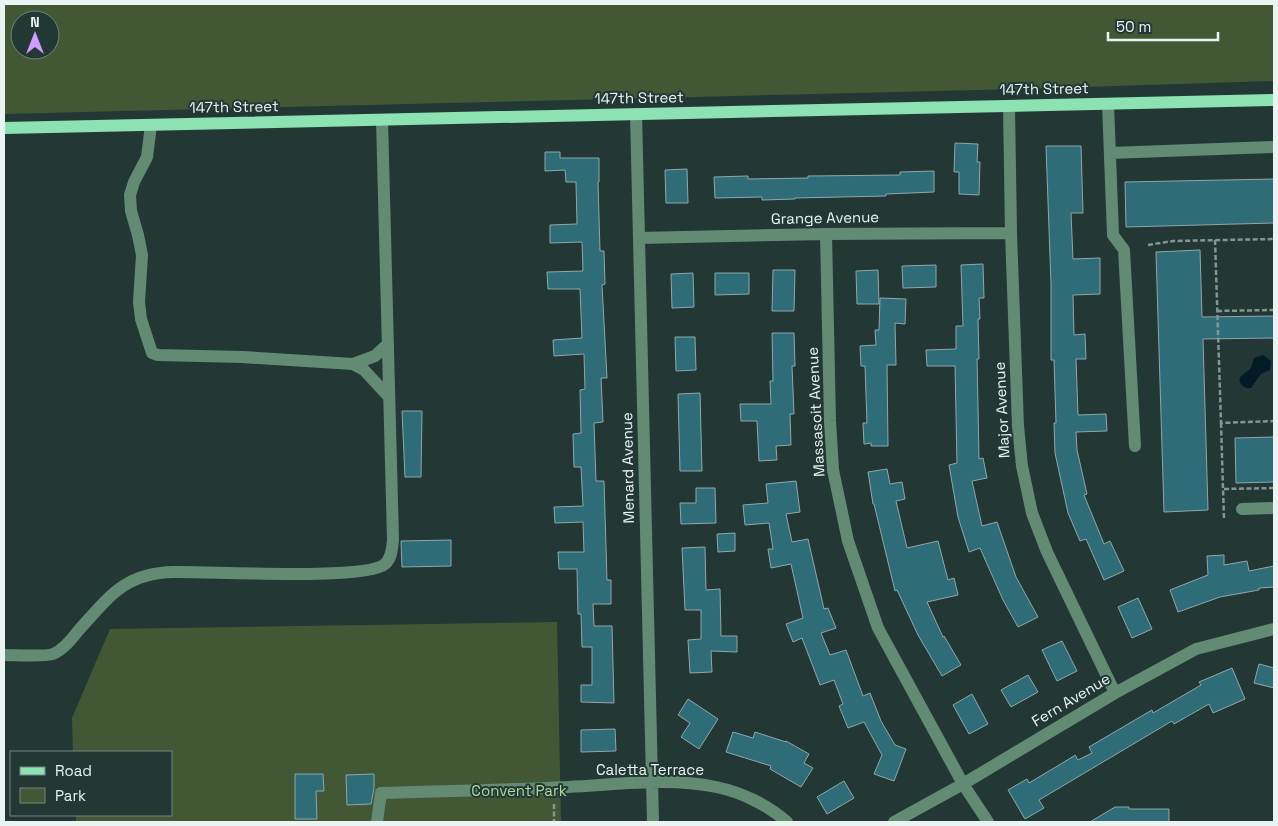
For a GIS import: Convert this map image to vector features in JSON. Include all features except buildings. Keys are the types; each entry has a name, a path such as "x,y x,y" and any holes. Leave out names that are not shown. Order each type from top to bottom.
{"main road":[{"name":"147th Street","path":"4,128 1274,100"}],"street":[{"path":"1108,104 1113,235 1124,250 1135,446"},
{"name":"Major Avenue","path":"1009,106 1011,233 1019,446 1026,491 1047,552 1114,693"},
{"name":"Menard Avenue","path":"636,114 653,822"},
{"path":"4,655 52,654 69,642 114,593 128,582 161,572 358,572 374,570 385,564 392,554 393,540 382,120"},
{"path":"151,125 147,157 134,182 130,195 131,211 142,255 139,302 141,319 152,353 158,355 242,357 353,364 374,356 388,344"},
{"path":"1110,153 1274,147"},
{"name":"Grange Avenue","path":"639,238 1011,233"},
{"name":"Massasoit Avenue","path":"826,234 830,422 833,470 848,541 878,628 963,784 988,822"},
{"path":"353,364 364,370 389,397"},
{"path":"1242,509 1274,508"},
{"name":"Fern Avenue","path":"894,822 963,784 1114,693 1196,649 1274,629"},
{"name":"Caletta Terrace","path":"377,822 381,793 534,789 652,783 698,784 729,790 766,808 786,822"}],"path":[{"path":"1148,245 1173,241 1274,239"},
{"path":"1215,240 1224,518"},
{"path":"1217,311 1274,310"},
{"path":"1221,423 1274,421"},
{"path":"1223,489 1274,488"},
{"path":"554,804 554,822"}],"green space":[{"path":"4,4 1274,4 1274,81 4,114"},
{"name":"Convent Park","path":"557,622 561,822 76,822 76,816 172,816 172,751 73,751 72,718 110,629"}],"water":[{"path":"1263,355 1271,361 1270,370 1261,374 1251,388 1244,387 1240,382 1240,377 1251,368 1254,358"}]}
